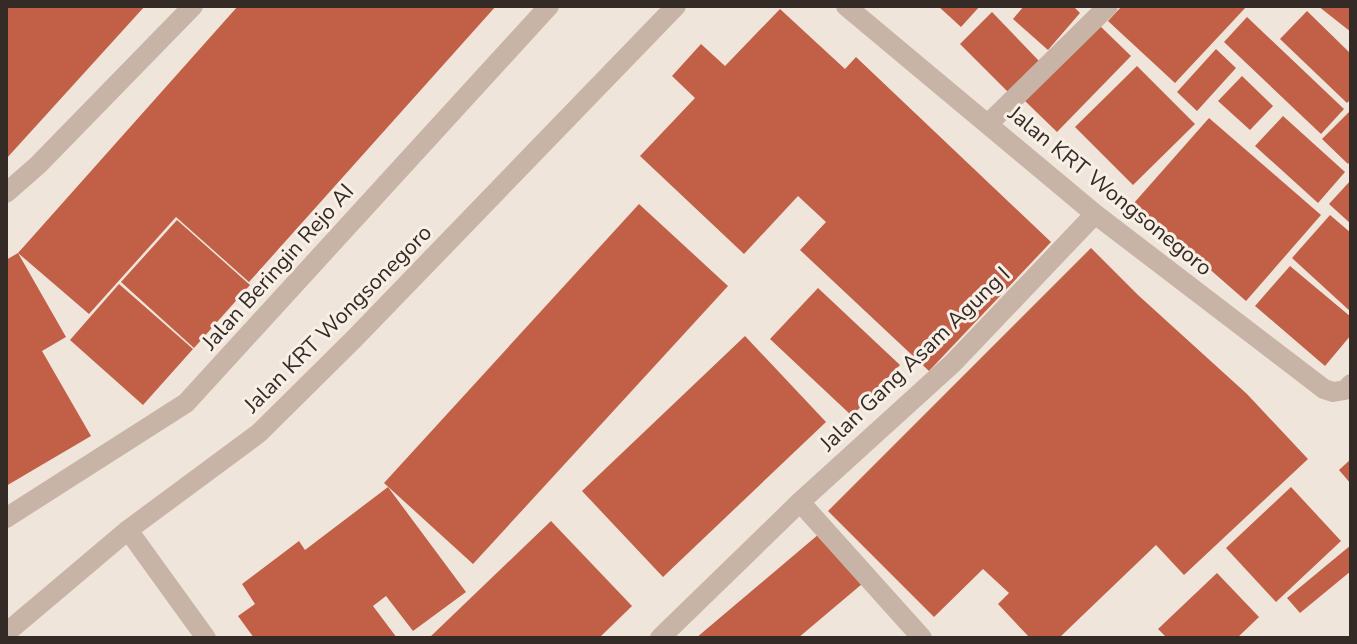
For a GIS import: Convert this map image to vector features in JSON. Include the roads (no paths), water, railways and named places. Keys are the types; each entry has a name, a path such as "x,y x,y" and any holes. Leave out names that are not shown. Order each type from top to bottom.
{"street":[{"path":"6,193 38,165 193,6"},
{"name":"Jalan Beringin Rejo AI","path":"6,518 186,403 549,6"},
{"name":"Jalan KRT Wongsonegoro","path":"6,633 128,530 259,433 676,6"},
{"name":"Jalan KRT Wongsonegoro","path":"846,6 1095,214 1324,389 1333,392 1345,390 1351,384"},
{"path":"988,124 1108,6"},
{"name":"Jalan Gang Asam Agung I","path":"660,638 800,502 953,363 1095,214"},
{"path":"800,502 922,638"},
{"path":"128,530 206,638"}]}
